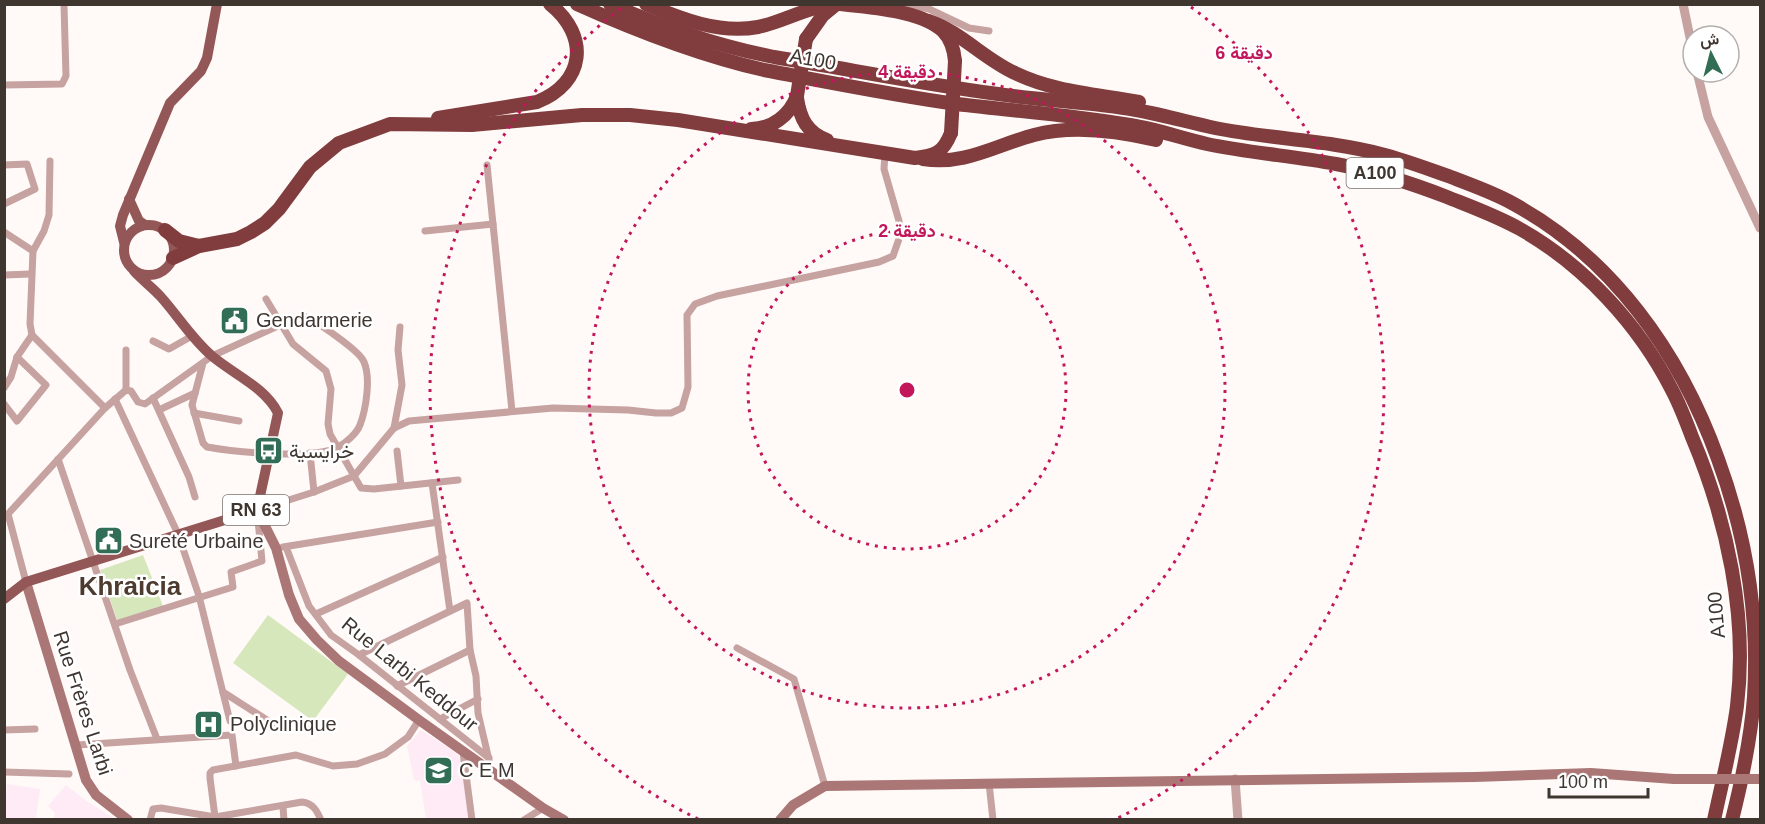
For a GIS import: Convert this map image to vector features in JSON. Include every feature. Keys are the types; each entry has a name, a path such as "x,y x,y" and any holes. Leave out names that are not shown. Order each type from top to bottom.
{"highway":[{"path":"170,262 198,246 229,241 265,223 279,209 310,167 339,143 390,124 515,107 548,98 562,88 571,77 577,49 568,21 550,4"},
{"name":"A100","path":"576,4 653,37 737,64 764,70 952,103 1133,125 1206,144 1336,164 1380,175 1420,186 1486,212 1521,229 1557,253 1595,285 1649,351 1672,389 1704,466 1719,513 1731,566 1738,620 1739,665 1737,706 1714,819"},
{"name":"A100","path":"610,4 740,50 998,94 1137,110 1215,128 1382,154 1483,190 1510,202 1547,224 1607,274 1635,307 1675,364 1708,430 1723,472 1746,562 1753,608 1754,697 1751,728 1732,819"},
{"path":"646,4 703,24 743,28 771,24 835,4"},
{"path":"716,127 760,129 774,123 793,107 797,96 806,39 823,15 835,4"},
{"path":"840,4 899,13 945,26 996,63 1030,80 1070,92 1142,102 1215,128"},
{"path":"915,158 932,156 941,150 947,144 951,133 954,50 943,31 929,21"},
{"path":"797,96 799,112 811,131 819,137 848,146"},
{"path":"390,124 472,125 582,115 630,115 678,120 933,161 976,156 1033,135 1063,130 1143,137 1221,153 1262,154"},
{"path":"165,230 179,241 198,246"}],"main road":[{"path":"159,295 124,258 124,242 120,226 171,103 201,71 207,58 217,4"},
{"path":"129,200 139,221 145,225"},
{"path":"124,242 132,230 145,225 159,226 165,230 173,243 170,262 160,278 159,295"},
{"path":"134,271 141,274 155,274 170,262"},
{"name":"RN 63","path":"4,599 26,582 257,510 278,413 267,397 208,360 159,295"},
{"path":"257,510 281,548 289,595 299,619 317,640 339,661 463,752 543,808 564,819"},
{"name":"Rue Frères Larbi","path":"26,582 86,780 96,795 128,819"},
{"path":"780,819 793,805 825,786 1475,777 1590,773 1674,779 1761,779"}],"street":[{"path":"907,4 929,9 969,28 988,31"},
{"path":"1683,4 1687,24"},
{"path":"4,85 62,84 66,76 64,5"},
{"path":"1700,84 1708,117 1761,228"},
{"path":"115,624 233,587 231,573 262,561 257,510 354,477 394,428 409,421 553,408 671,413 682,408 688,387 687,315 695,304 717,296 879,262 893,256 900,236 899,221 884,169 885,153"},
{"path":"50,161 49,215 44,231 33,251 30,274 32,335 105,408"},
{"path":"4,165 27,164 35,189 4,204"},
{"path":"487,165 512,411"},
{"path":"425,231 493,224"},
{"path":"4,232 33,251"},
{"path":"4,275 30,274"},
{"path":"266,299 280,326 293,344 326,371 331,389 328,424 330,434 361,488 458,480"},
{"path":"208,360 192,405 203,442 207,447 269,453 310,453 338,448 353,436 360,426 368,382 364,360 313,319 303,316"},
{"path":"126,390 131,391 141,404 145,404 208,360 280,326"},
{"path":"394,428 402,386 398,350 400,327"},
{"path":"4,388 11,377 17,357 32,335"},
{"path":"153,341 169,349 192,336"},
{"path":"126,350 126,390"},
{"path":"4,404 17,421 46,385 17,357"},
{"path":"26,582 6,513 105,408 126,390"},
{"path":"159,410 195,393"},
{"path":"153,398 189,477 195,497"},
{"path":"115,399 178,534 199,596 230,721"},
{"path":"194,413 239,421"},
{"path":"397,451 401,486"},
{"path":"310,453 314,492"},
{"path":"58,459 130,670 158,739"},
{"path":"432,483 450,611"},
{"path":"281,548 438,522"},
{"name":"Rue Larbi Keddour","path":"281,548 309,606 331,635 489,758"},
{"path":"316,614 443,557"},
{"path":"359,655 467,603 478,713 492,773"},
{"path":"737,648 794,679 825,786"},
{"path":"397,686 470,650"},
{"path":"223,692 281,729"},
{"path":"440,719 478,699"},
{"path":"215,817 210,773 213,771 296,755 333,766 357,764 385,754 408,737 419,720"},
{"path":"4,730 35,729"},
{"path":"77,745 232,735 236,766"},
{"path":"463,752 472,819"},
{"path":"4,772 69,774"},
{"path":"1235,779 1238,819"},
{"path":"989,783 993,819"},
{"path":"150,819 153,809 161,808 215,817 308,803 317,811 321,819"},
{"path":"283,807 285,819"},
{"path":"524,819 543,808"}],"shaded area":[{"name":"C E M","path":"421,730 455,752 462,760 474,817 462,820 426,819 420,781 414,780 407,746"},
{"path":"7,784 40,789 36,819 5,819"},
{"path":"66,785 115,819 54,819 55,813 48,806"}],"green space":[{"path":"143,555 163,606 117,620 100,570"},
{"path":"268,615 348,674 313,721 233,663"}],"place":[{"name":"Gendarmerie","path":"235,320"},
{"name":"خرايسية","path":"268,451"},
{"name":"Sureté Urbaine","path":"108,541"},
{"name":"Polyclinique","path":"209,724"},
{"name":"C E M","path":"438,770"}],"district":[{"name":"Khraïcia","path":"130,586"}]}
